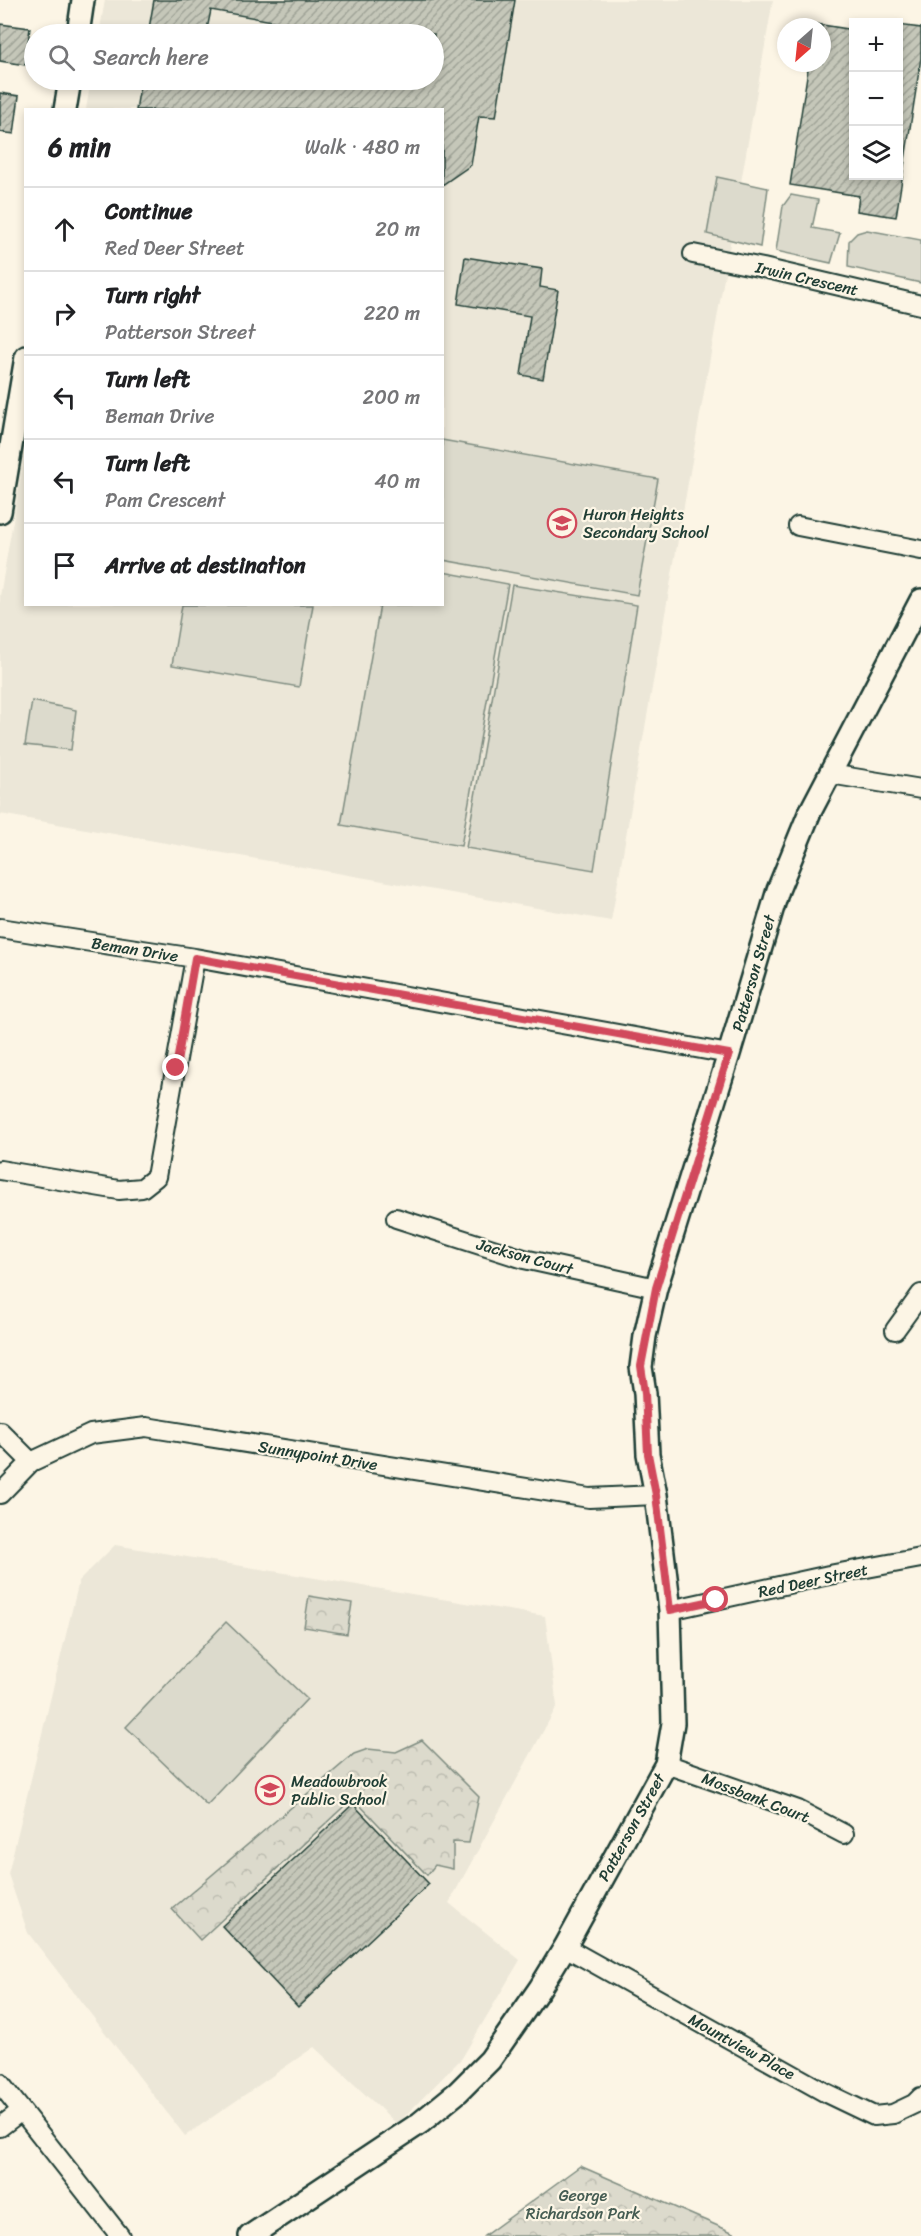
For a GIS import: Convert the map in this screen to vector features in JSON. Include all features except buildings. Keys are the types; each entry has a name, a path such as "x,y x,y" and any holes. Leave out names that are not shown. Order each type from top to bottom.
{"street":[{"path":"79,24 83,0"},
{"path":"65,108 68,90"},
{"name":"Irwin Crescent","path":"693,254 921,305"},
{"path":"0,512 24,369"},
{"path":"798,526 921,550"},
{"name":"Patterson Street","path":"250,2236 420,2122 458,2092 490,2060 540,1988 565,1947 666,1764 673,1723 670,1610 656,1495 648,1454 645,1393 641,1366 656,1288 778,890 809,814 921,600"},
{"path":"830,774 921,789"},
{"name":"Beman Drive","path":"0,928 195,958 729,1054"},
{"path":"0,1170 119,1190 142,1188 156,1177 195,958"},
{"name":"Jackson Court","path":"396,1218 524,1259 656,1288"},
{"path":"896,1330 921,1294"},
{"name":"Sunnypoint Drive","path":"0,1494 31,1462 91,1434 146,1427 589,1498 656,1495"},
{"path":"0,1431 31,1462"},
{"name":"Red Deer Street","path":"670,1610 830,1575 921,1558"},
{"name":"Mossbank Court","path":"666,1764 798,1810 844,1834"},
{"name":"Mountview Place","path":"565,1947 826,2093 874,2116 893,2114 914,2104 921,2097"},
{"path":"0,2083 120,2236"},
{"path":"0,2127 21,2111"}],"shaded area":[{"name":"Huron Heights Secondary School","path":"105,0 773,0 611,921 0,814 0,596 24,457 24,606 444,606 444,108 86,108 89,90 444,90 444,24 101,24"},
{"name":"Meadowbrook Public School","path":"115,1545 545,1616 557,1706 449,1903 520,1960 462,2058 397,2124 314,2047 185,2136 28,1933 8,1874 79,1581"}],"green space":[{"path":"717,177 768,188 760,247 707,234"},
{"path":"791,195 818,200 812,228 840,233 831,263 776,251 783,206"},
{"path":"867,230 921,240 921,283 848,267 849,241 857,233"},
{"path":"444,440 658,479 637,595 444,560"},
{"path":"444,572 508,584 461,846 341,825 380,606 444,606"},
{"path":"512,585 637,605 594,870 466,848"},
{"path":"182,606 313,606 299,687 172,665"},
{"path":"32,701 76,710 71,750 25,745"},
{"path":"309,1596 352,1603 347,1634 304,1627"},
{"path":"226,1622 307,1699 207,1805 126,1727"},
{"path":"422,1740 479,1797 469,1843 453,1842 453,1869 435,1865 427,1875 353,1798 200,1940 172,1909 354,1754 368,1749 396,1752"},
{"name":"George Richardson Park","path":"580,2166 741,2236 484,2236"}],"place":[{"name":"Huron Heights Secondary School","path":"562,523"},
{"name":"Meadowbrook Public School","path":"270,1790"}],"route":[{"path":"176,1068 195,958 729,1054 656,1288 641,1366 645,1393 648,1454 656,1495 670,1610 716,1600"}]}
